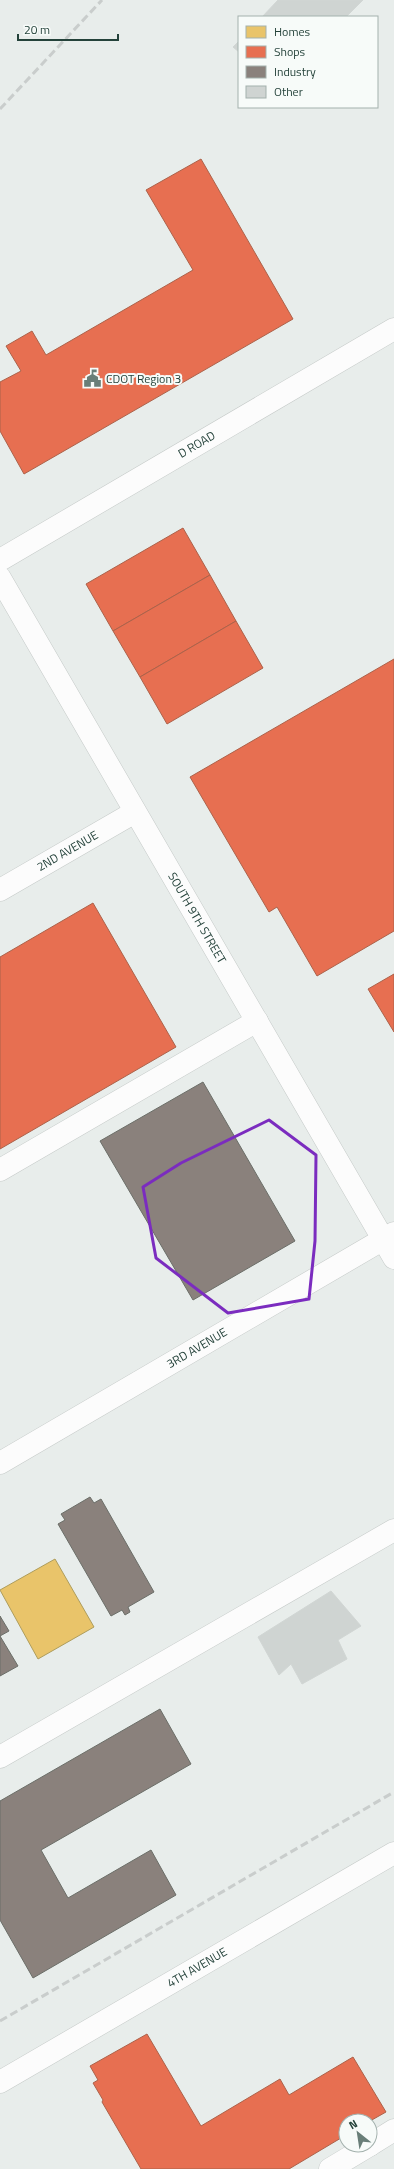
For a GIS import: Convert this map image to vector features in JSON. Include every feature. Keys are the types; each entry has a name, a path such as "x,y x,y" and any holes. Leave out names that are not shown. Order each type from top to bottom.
{"street":[{"name":"D ROAD","path":"0,560 394,329"},
{"name":"SOUTH 9TH STREET","path":"0,578 257,1021 389,1236 394,1258"},
{"name":"2ND AVENUE","path":"0,890 135,812"},
{"path":"0,1170 257,1021"},
{"name":"3RD AVENUE","path":"0,1463 389,1236"},
{"path":"0,1758 394,1530"},
{"name":"4TH AVENUE","path":"0,2082 394,1853"},
{"path":"378,2140 394,2130"},
{"path":"330,2169 357,2153"}],"highlighted area":[{"path":"269,1120 316,1155 315,1241 309,1299 228,1313 156,1258 143,1187 181,1163"}],"building: Homes":[{"path":"55,1559 94,1627 38,1659 0,1590"}],"building: Shops":[{"path":"201,159 293,319 24,474 0,431 0,382 21,371 6,346 32,331 46,355 193,270 146,190"},
{"path":"183,528 210,575 113,631 86,584"},
{"path":"210,575 236,621 140,677 113,631"},
{"path":"236,621 263,668 167,724 140,677"},
{"path":"394,659 394,931 317,976 277,907 269,912 190,777"},
{"path":"93,903 176,1047 0,1149 0,957"},
{"path":"394,974 394,1032 368,989"},
{"path":"147,2034 201,2126 280,2079 289,2095 353,2057 386,2112 378,2116 378,2113 338,2113 338,2140 289,2169 141,2169 102,2102 103,2100 93,2083 98,2080 90,2066"}],"building: Industry":[{"path":"203,1082 295,1241 193,1300 100,1141"},
{"path":"90,1497 94,1503 101,1499 154,1592 128,1607 130,1612 125,1615 122,1610 111,1616 58,1524 65,1520 61,1514"},
{"path":"0,1616 9,1631 0,1636"},
{"path":"0,1636 18,1666 0,1676"},
{"path":"160,1709 191,1764 41,1850 68,1898 151,1850 176,1895 33,1978 0,1920 0,1801"}],"building: Other":[{"path":"278,0 363,0 347,16 263,16"},
{"path":"238,42 238,51 233,47"},
{"path":"331,1591 361,1626 338,1640 347,1659 302,1684 291,1664 279,1675 258,1637"}],"railway":[{"path":"0,109 102,0"},
{"path":"0,2021 394,1792"}],"place":[{"name":"CDOT Region 3","path":"93,379"}]}
